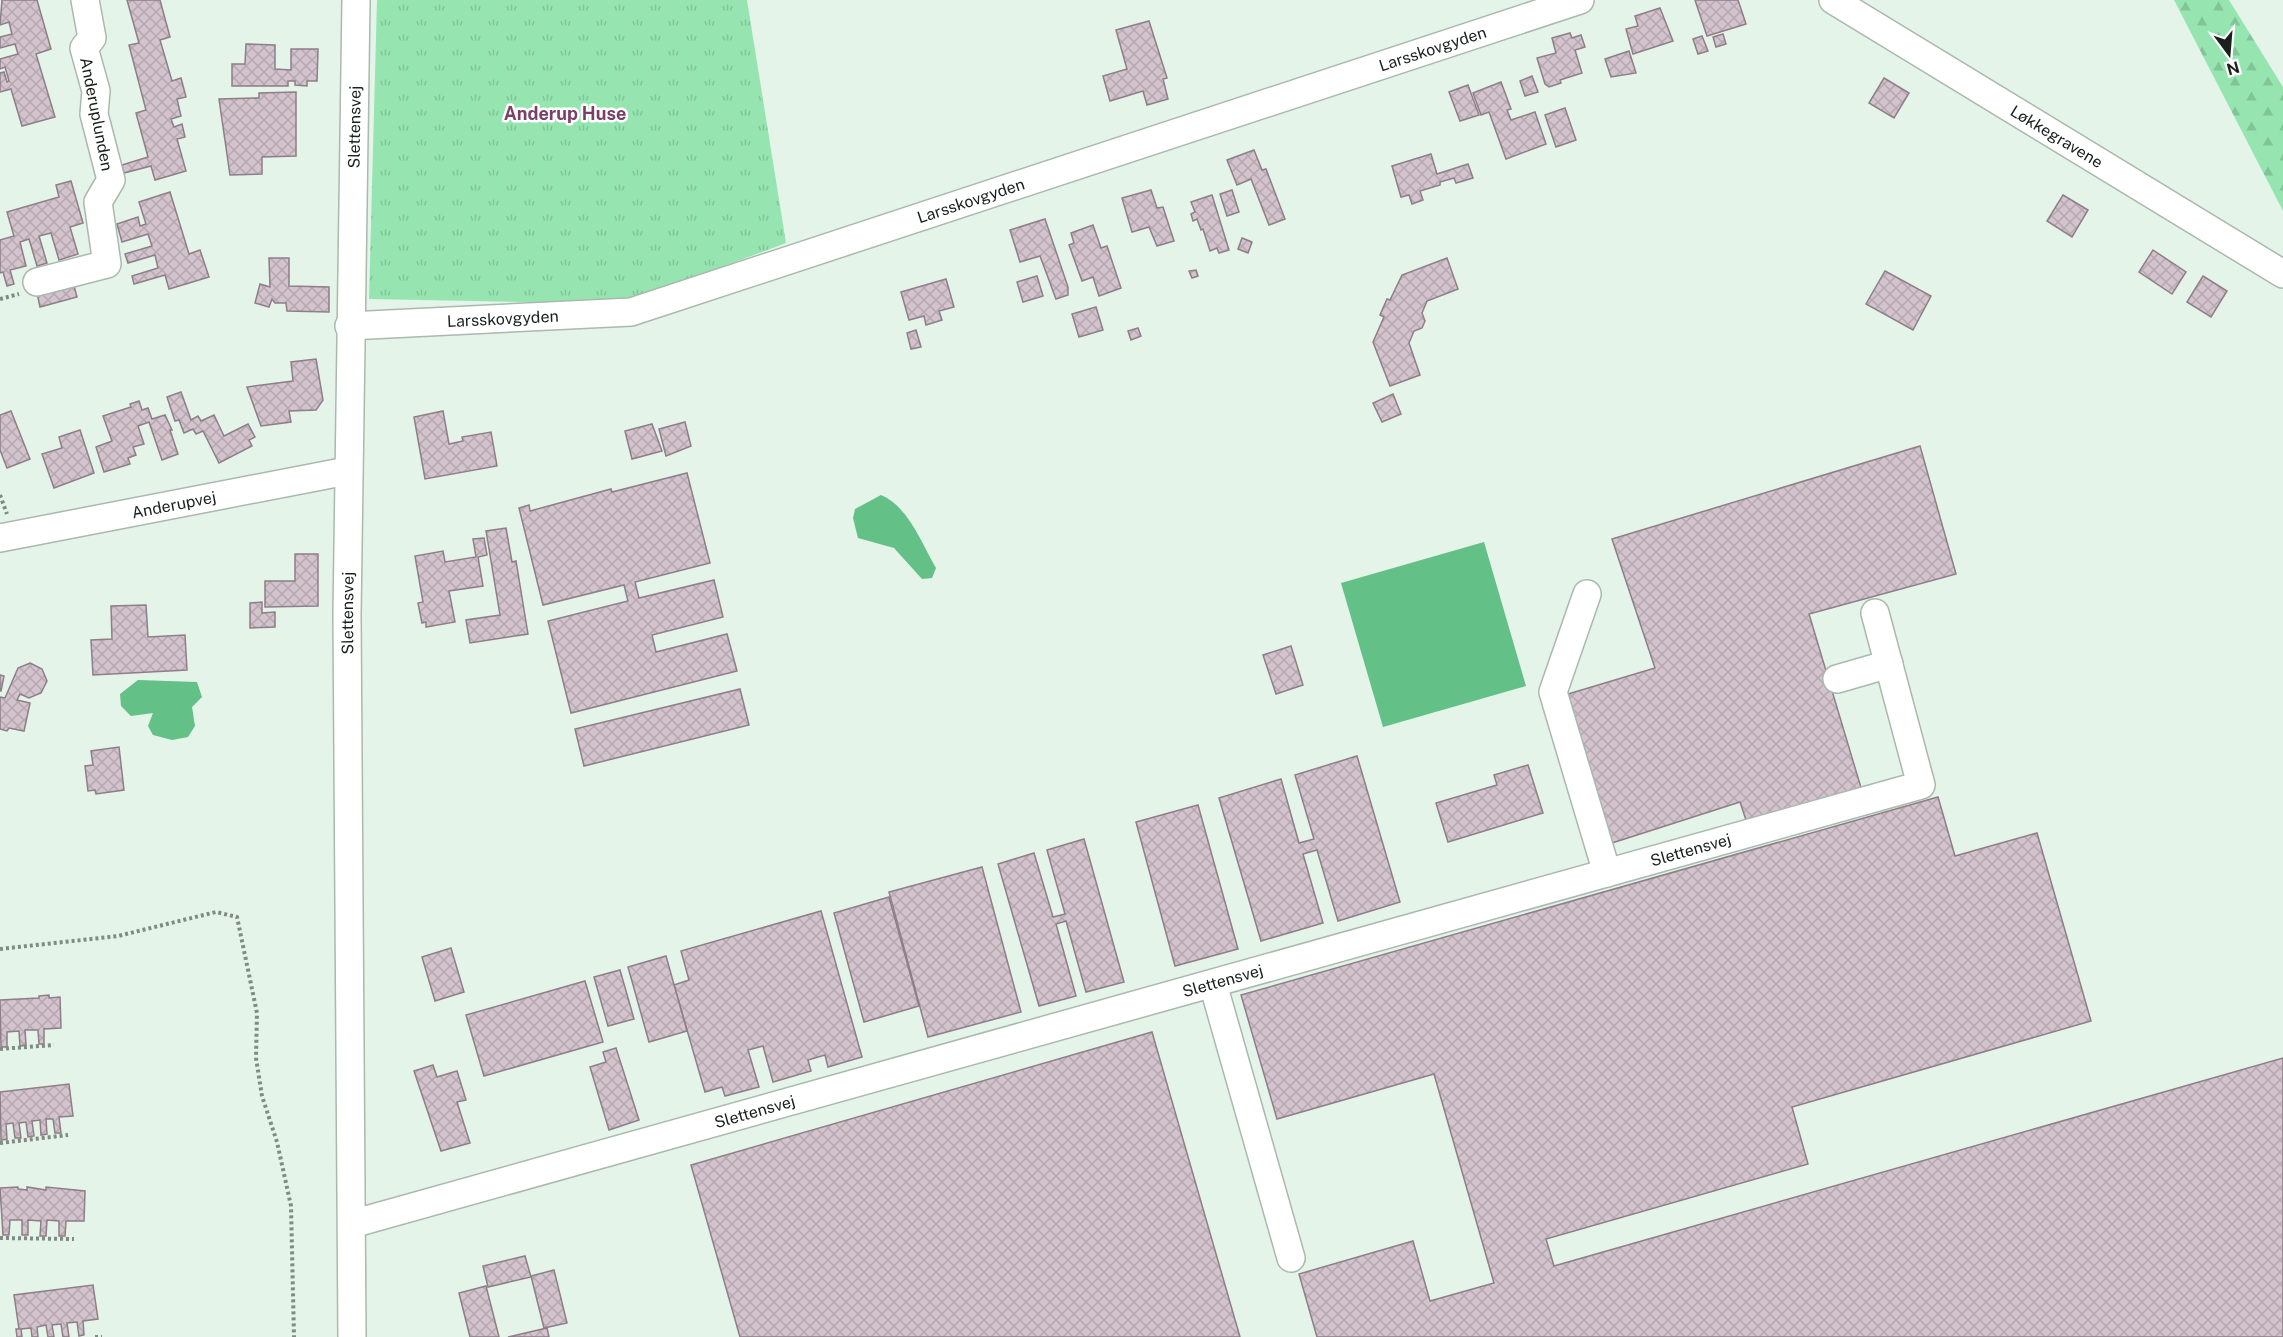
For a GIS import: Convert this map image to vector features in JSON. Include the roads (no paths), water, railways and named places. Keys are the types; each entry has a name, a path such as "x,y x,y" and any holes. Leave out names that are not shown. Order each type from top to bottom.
{"street":[{"name":"Anderuplunden","path":"37,282 107,264 98,202 111,180 94,114 96,91 84,48 92,38 86,0"},
{"name":"Slettensvej","path":"352,1337 348,471 356,0"},
{"name":"Larsskovgyden","path":"349,326 631,312 1580,0"},
{"name":"Løkkegravene","path":"1833,0 2283,274"},
{"name":"Anderupvej","path":"0,538 348,471"},
{"path":"1587,594 1553,692 1607,873"},
{"name":"Slettensvej","path":"352,1224 1921,785 1875,613"},
{"path":"1837,679 1888,664"},
{"path":"1213,984 1292,1258"}],"district":[{"name":"Anderup Huse","path":"565,114"}]}
